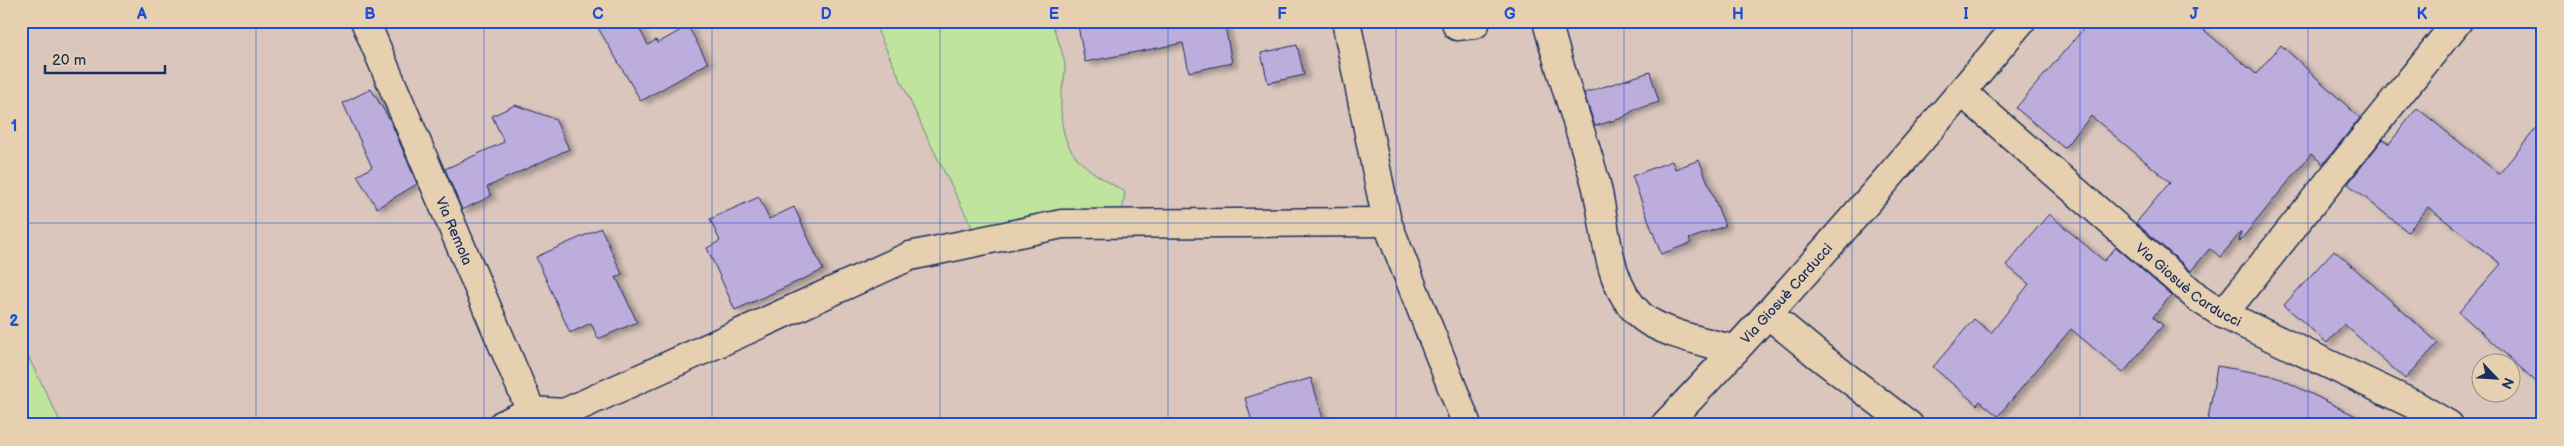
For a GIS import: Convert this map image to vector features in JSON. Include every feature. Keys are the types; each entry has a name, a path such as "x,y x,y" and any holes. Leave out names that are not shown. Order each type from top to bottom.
{"street":[{"name":"Via Remola","path":"364,21 531,411"},
{"path":"1346,21 1387,222 1467,425"},
{"path":"1546,21 1596,186 1610,254 1617,277 1627,298 1640,316 1673,332 1736,350"},
{"name":"Via Giosuè Carducci","path":"1665,425 1768,314 1962,92 2020,21"},
{"path":"2222,314 2458,21"},
{"name":"Via Giosuè Carducci","path":"1962,92 2198,298 2222,314 2417,406 2449,425"},
{"path":"502,425 531,411 564,413 910,256 1062,224 1387,222"},
{"path":"1768,314 1909,425"}],"green space":[{"path":"873,21 1051,21 1065,65 1061,99 1061,118 1064,134 1069,147 1085,166 1125,192 1122,213 976,235 928,139"},
{"path":"21,342 62,425 21,425"}],"building":[{"path":"594,21 635,21 648,45 656,40 658,43 688,26 708,63 641,101"},
{"path":"1077,21 1224,21 1232,63 1189,72 1183,43 1085,62"},
{"path":"2090,21 2193,21 2256,74 2281,45 2360,118 2323,164 2311,154 2239,242 2241,232 2220,257 2210,248 2191,271 2136,223 2170,182 2091,116 2064,148 2016,108"},
{"path":"1297,45 1304,75 1268,83 1261,53"},
{"path":"1650,72 1659,102 1634,110 1622,118 1595,126 1584,93"},
{"path":"371,89 391,122 417,184 377,208 357,176 372,167 343,103"},
{"path":"515,105 555,119 569,149 487,187 491,196 462,210 445,169 504,142 492,116"},
{"path":"2417,108 2499,174 2543,120 2543,388 2522,369 2522,354 2505,354 2459,312 2501,264 2428,207 2408,232 2348,184 2383,139 2389,144"},
{"path":"1699,160 1725,226 1689,239 1691,243 1661,254 1632,176 1672,161 1675,169"},
{"path":"759,197 769,219 794,207 823,270 735,310 707,248 720,241 710,219"},
{"path":"2049,214 2104,261 2116,247 2171,295 2153,317 2163,325 2123,373 2071,329 1998,416 1980,401 1977,405 1933,367 1974,319 1991,333 2029,284 2006,265"},
{"path":"601,228 622,274 616,277 637,322 598,339 591,323 570,333 536,257"},
{"path":"2334,250 2438,343 2405,379 2344,324 2327,343 2284,305"},
{"path":"2217,366 2275,376 2374,425 2207,425"},
{"path":"1311,378 1325,425 1253,425 1245,398"}]}
